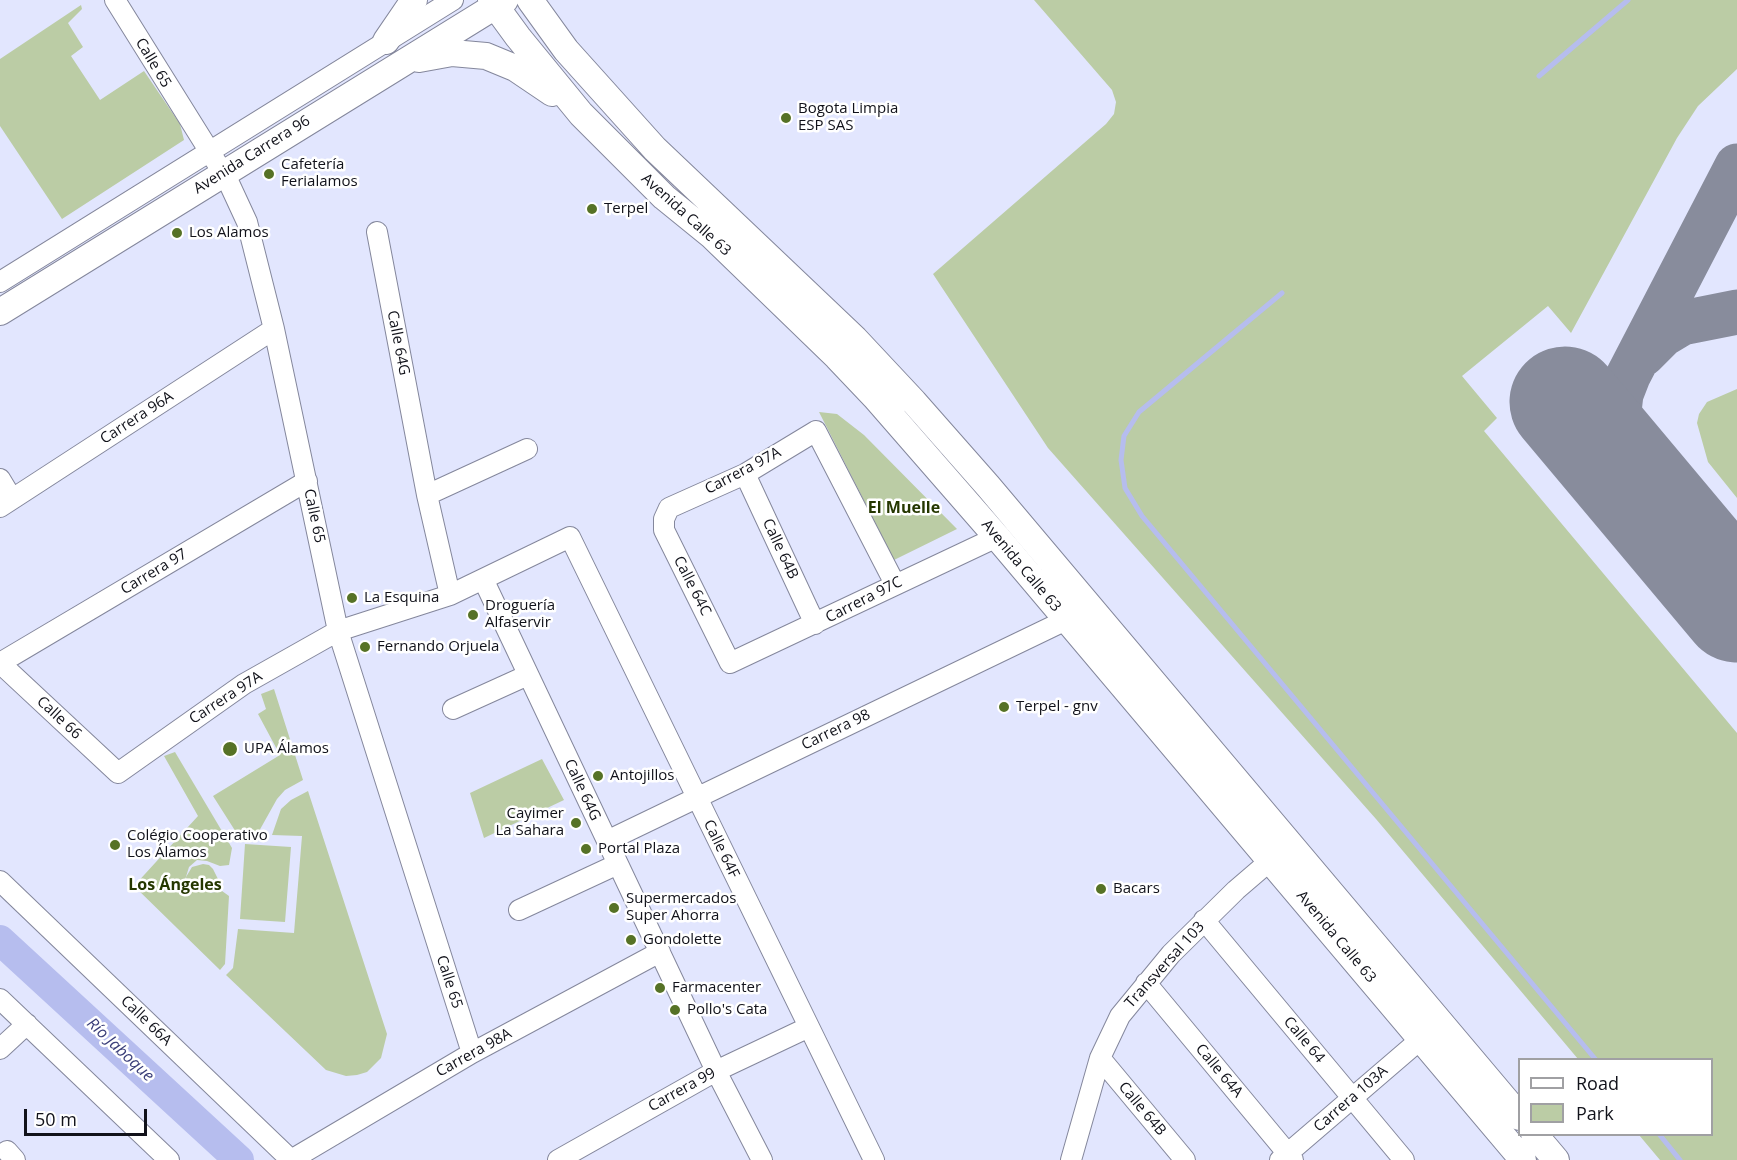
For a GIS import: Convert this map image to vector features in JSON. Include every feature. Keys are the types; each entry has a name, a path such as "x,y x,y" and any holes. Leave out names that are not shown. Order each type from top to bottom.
{"main road":[{"path":"386,41 414,0"},
{"name":"Avenida Calle 63","path":"530,0 566,50 648,142 855,339 922,410 1518,1115"},
{"name":"Avenida Calle 63","path":"497,2 581,114 664,197 712,236 837,357 997,537 1523,1160"},
{"name":"Avenida Carrera 96","path":"0,312 222,173 404,63 497,2"},
{"path":"404,63 452,53 486,56 515,68 581,114"},
{"path":"1536,1136 1556,1160"}],"street":[{"name":"Calle 65","path":"115,0 209,151 247,222 274,329 338,631 472,1053"},
{"name":"Avenida Carrera 96","path":"0,282 453,0"},
{"name":"Calle 64G","path":"377,232 427,495 450,595"},
{"name":"Carrera 96A","path":"6,503 274,329"},
{"name":"Carrera 97A","path":"669,508 744,474 816,431 895,584"},
{"path":"427,495 527,449"},
{"name":"Calle 64B","path":"744,474 816,624"},
{"path":"0,479 6,503"},
{"name":"Carrera 97","path":"0,663 307,481"},
{"name":"Calle 64C","path":"669,508 664,519 664,530 730,663"},
{"name":"Carrera 97A","path":"118,772 244,684 338,631 450,595 484,581 570,537"},
{"name":"Calle 64F","path":"570,537 874,1160"},
{"name":"Carrera 97C","path":"730,663 997,537"},
{"name":"Calle 64G","path":"484,581 716,1071 762,1160"},
{"name":"Carrera 98","path":"607,841 1066,620"},
{"name":"Calle 66","path":"0,663 118,772"},
{"path":"453,709 528,675"},
{"name":"Transversal 103","path":"1073,1159 1100,1058 1120,1016 1146,983 1204,921 1271,860"},
{"path":"519,910 618,864"},
{"name":"Calle 66A","path":"0,881 291,1160"},
{"name":"Calle 64","path":"1204,921 1404,1160"},
{"name":"Carrera 98A","path":"291,1160 472,1053 660,952"},
{"name":"Calle 64A","path":"1146,983 1287,1158"},
{"path":"0,999 169,1160"},
{"path":"0,1049 27,1024"},
{"name":"Carrera 99","path":"558,1160 716,1071 809,1027"},
{"name":"Carrera 103A","path":"1287,1158 1421,1039"},
{"name":"Calle 64B","path":"1100,1058 1185,1160"}],"green space":[{"path":"1034,0 1737,0 1737,69 1698,106 1677,138 1571,333 1548,306 1462,376 1497,418 1484,431 1737,733 1737,1160 1660,1160 1640,1136 1713,1136 1713,1058 1577,1058 1376,819 1048,448 933,274 1106,124 1114,114 1116,102 1112,90"},
{"path":"81,5 82,9 68,23 83,47 71,56 100,100 144,71 180,124 184,140 62,219 0,126 0,59"},
{"path":"1737,389 1737,498 1708,462 1697,423 1699,414 1707,402"},
{"path":"819,412 837,414 864,435 957,529 894,560"},
{"path":"274,689 303,780 285,790 277,799 258,833 251,840 241,840 213,796 280,755 258,714 266,709 261,694"},
{"path":"175,752 232,848 229,865 220,866 197,860 189,867 185,880 188,888 186,877 192,867 209,865 218,879 210,893 222,891 229,896 225,964 220,970 134,886 198,816 164,756"},
{"path":"542,759 564,800 484,838 470,793"},
{"path":"308,791 387,1034 381,1058 367,1072 357,1075 346,1076 326,1070 226,975 233,968 238,929 294,933 302,836 272,835 281,809 291,800"},
{"path":"245,844 291,847 285,922 240,919"}],"waterway":[{"path":"1539,76 1628,0"},
{"path":"1282,293 1139,412 1124,436 1121,460 1125,488 1142,516 1594,1058"},
{"name":"Río Jaboque","path":"0,940 239,1160"},
{"path":"1661,1136 1680,1160"}],"taxiway":[{"path":"1641,493 1621,463 1615,446 1621,394 1628,376 1737,166"},
{"path":"1643,354 1662,335 1682,323 1737,312"}],"runway":[{"path":"1565,402 1737,607"}],"place":[{"name":"Bogota Limpia ESP SAS","path":"786,118"},
{"name":"Cafetería Ferialamos","path":"269,174"},
{"name":"Terpel","path":"592,209"},
{"name":"Los Alamos","path":"177,233"},
{"name":"La Esquina","path":"352,598"},
{"name":"Droguería Alfaservir","path":"473,615"},
{"name":"Fernando Orjuela","path":"365,647"},
{"name":"Terpel - gnv","path":"1004,707"},
{"name":"UPA Álamos","path":"230,749"},
{"name":"Antojillos","path":"598,776"},
{"name":"Cayimer La Sahara","path":"576,823"},
{"name":"Colégio Cooperativo Los Álamos","path":"115,845"},
{"name":"Portal Plaza","path":"586,849"},
{"name":"Bacars","path":"1101,889"},
{"name":"Supermercados Super Ahorra","path":"614,908"},
{"name":"Gondolette","path":"631,940"},
{"name":"Farmacenter","path":"660,988"},
{"name":"Pollo's Cata","path":"675,1010"}],"district":[{"name":"El Muelle","path":"904,508"},
{"name":"Los Ángeles","path":"175,885"}]}
